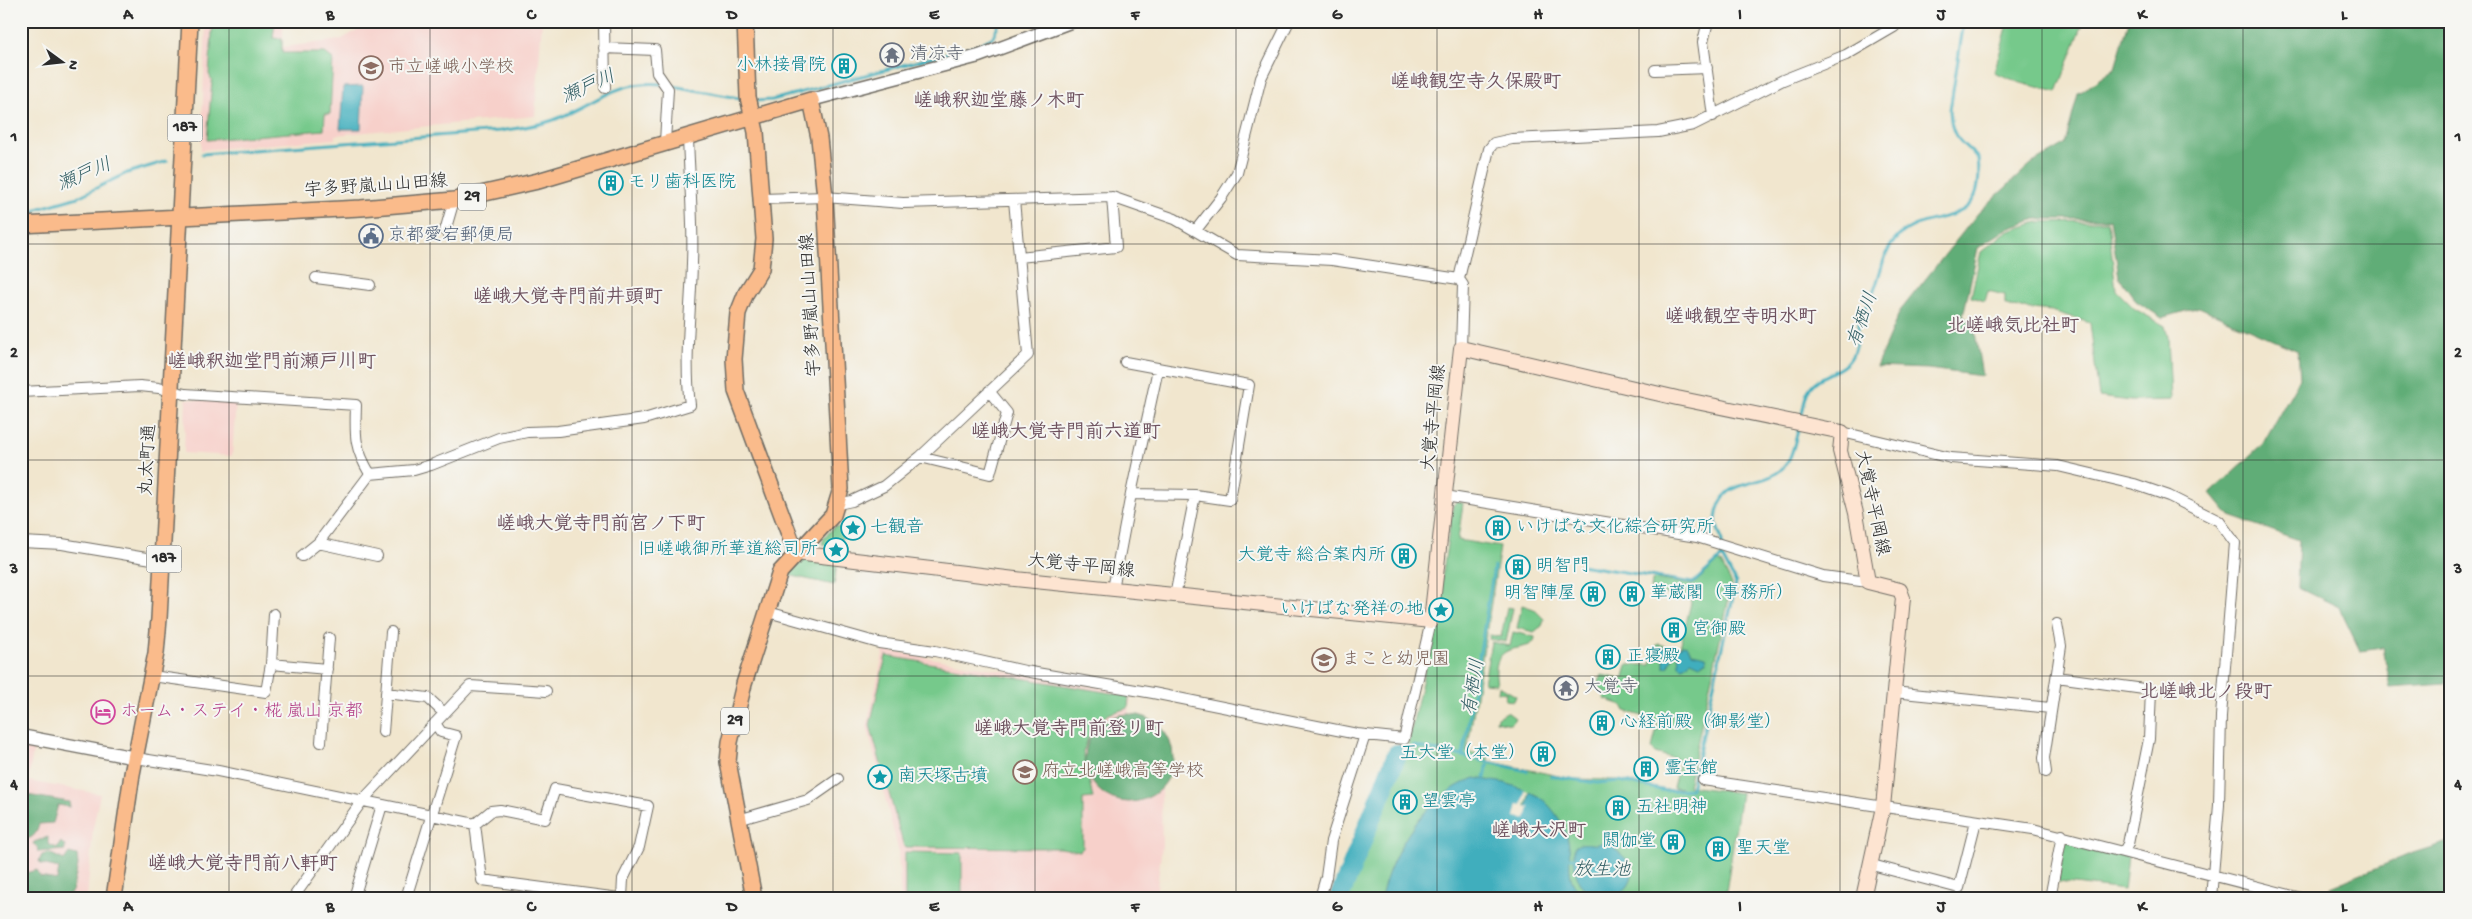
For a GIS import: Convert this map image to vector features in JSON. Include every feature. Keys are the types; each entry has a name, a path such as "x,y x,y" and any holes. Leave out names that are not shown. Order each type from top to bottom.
{"main road":[{"name":"丸太町通","path":"114,898 136,758 156,653 164,561 190,21"},
{"path":"746,21 750,106 762,199 764,239 761,269 746,293 738,313 734,359 736,391 796,553"},
{"name":"宇多野嵐山山田線","path":"21,225 361,208 454,200 538,181 688,136 750,106 811,100 819,138 825,197 841,474 838,504 825,524 780,572 744,684 730,742 728,762 754,898"},
{"name":"大覚寺平岡線","path":"796,553 1175,596 1430,621 1446,496 1461,348 1654,393 1842,432 1840,450 1856,513 1868,582 1900,590 1903,598 1883,807 1872,865 1863,898"}],"street":[{"path":"604,21 605,88"},
{"path":"811,100 979,56 1073,21"},
{"path":"1196,230 1221,198 1237,173 1261,78 1289,21"},
{"path":"1708,21 1703,42 1713,116"},
{"path":"1461,348 1463,285 1459,279 1489,149 1494,143 1536,138 1658,132 1693,125 1783,80 1846,55 1894,27 1900,21"},
{"path":"604,48 656,50 657,73 668,89 665,142"},
{"path":"1656,70 1707,68"},
{"path":"302,556 318,543 370,474 414,470 499,438 527,432 558,431 644,419 690,405 687,342 692,262 688,136"},
{"path":"762,199 825,197 903,203 1112,197 1175,219 1237,255 1332,260 1459,279"},
{"path":"1019,257 1116,247 1112,197"},
{"path":"445,231 454,200"},
{"path":"838,504 852,501 884,486 920,457 1028,354 1014,200"},
{"path":"316,278 370,285"},
{"path":"1125,362 1249,385 1230,500 1195,495 1131,494"},
{"path":"1114,589 1131,494 1158,369"},
{"path":"21,392 140,386 172,392 356,405 355,434 358,454 370,474"},
{"path":"920,457 990,474 1007,413 989,391"},
{"path":"1842,432 1951,458 2058,466 2134,484 2170,496 2219,521 2235,543 2221,716 2219,805 2211,898"},
{"path":"1175,596 1195,495"},
{"path":"1446,496 1697,536 1823,576 1868,582"},
{"path":"21,542 62,544 164,561"},
{"path":"318,543 377,556"},
{"path":"768,612 880,643 936,651 1025,671 1365,734 1404,739 1430,621"},
{"path":"152,676 266,692 271,664 274,614"},
{"path":"2046,772 2044,758 2050,708 2061,646 2057,624"},
{"path":"383,732 391,632"},
{"path":"321,742 329,638"},
{"path":"271,664 327,668"},
{"path":"2057,677 2151,690 2149,739 2130,836 2124,851"},
{"path":"297,897 362,800 470,686 546,691"},
{"path":"1893,692 2050,708"},
{"path":"386,693 428,698 444,713"},
{"path":"406,898 456,736 441,732 435,723"},
{"path":"1320,898 1326,877 1331,841 1365,734"},
{"path":"21,736 136,758 218,771 475,824 492,811 500,810 545,819 555,789 648,806 639,847 624,878 620,898 482,880 475,824"},
{"path":"738,820 808,800 838,779"},
{"path":"1703,780 2062,835 2302,898"},
{"path":"354,898 382,805"},
{"path":"1872,865 1959,888 1976,821"},
{"path":"2050,898 2062,835"}],"shaded area":[{"name":"市立嵯峨小学校","path":"206,21 283,21 283,47 340,40 356,31 363,21 542,21 535,116 335,135 335,139 201,150"},
{"path":"186,399 236,402 232,456 184,453"},
{"name":"府立北嵯峨高等学校","path":"884,650 1131,693 1129,713 1141,715 1157,724 1166,735 1172,747 1172,769 1161,789 1162,845 1157,888 1158,894 1163,898 901,898 898,849 867,726"},
{"path":"21,744 34,747 28,781 100,794 93,828 87,898 21,898"}],"green space":[{"path":"213,21 275,21 273,38 282,39 282,53 325,53 333,59 330,114 325,114 324,130 207,140 212,81 209,74"},
{"path":"2009,21 2084,21 2057,92 2021,83 1994,72"},
{"path":"2129,21 2451,21 2451,612 2449,612 2449,660 2445,684 2391,688 2383,648 2360,651 2339,607 2297,587 2299,540 2230,516 2211,493 2262,445 2300,378 2298,351 2199,307 2162,318 2136,301 2119,277 2110,219 2036,219 2005,230 1978,248 1963,316 1974,326 1982,376 1928,369 1876,367 1900,311 1979,212 2031,164 2065,144 2078,94 2115,68"},
{"path":"2108,221 2116,290 2135,309 2165,326 2168,337 2171,400 2131,401 2099,397 2090,323 2052,311 2010,307 2005,304 2005,295 1988,291 1985,301 1971,297 1981,252 2006,232 2038,222"},
{"path":"1457,502 1463,503 1458,540 1500,547 1467,752 1488,756 1488,761 1573,779 1619,780 1666,790 1682,788 1673,787 1679,764 1677,759 1655,753 1652,748 1658,724 1656,720 1625,711 1622,705 1604,699 1605,692 1597,687 1602,675 1620,679 1624,677 1627,665 1651,665 1656,646 1659,644 1677,649 1680,647 1691,603 1690,600 1653,591 1651,589 1652,581 1655,579 1693,585 1718,562 1721,563 1732,584 1688,786 1741,793 1726,892 1770,898 1342,898 1396,762 1408,744 1435,625 1453,505"},
{"path":"835,526 844,528 839,552 822,544 824,538"},
{"path":"803,559 837,562 834,585 788,575"},
{"path":"1522,605 1534,609 1544,619 1542,626 1534,632 1517,628"},
{"path":"1507,607 1513,608 1506,642 1489,639 1490,635 1501,637"},
{"path":"1513,632 1535,637 1533,643 1505,652 1499,658 1496,668 1497,684 1484,683 1491,642 1510,646"},
{"path":"886,656 1129,696 1128,708 1108,714 1092,728 1083,752 1093,798 1083,799 1083,848 1080,851 1060,848 904,847 870,725"},
{"path":"1499,686 1516,696 1514,701 1505,700 1506,693 1498,692"},
{"path":"1507,712 1515,718 1511,724 1496,721 1497,717"},
{"path":"1129,714 1146,717 1154,721 1166,733 1170,741 1173,758 1170,775 1166,783 1154,795 1146,799 1129,802 1112,799 1104,795 1092,783 1088,775 1085,758 1088,741 1092,733 1104,721 1112,717"},
{"path":"2451,719 2451,751 2442,750"},
{"path":"21,794 69,802 70,807 58,805 53,823 39,824 37,831 31,838 21,838"},
{"path":"48,837 48,844 57,848 61,842 65,846 65,850 38,852 37,846 33,844 34,842"},
{"path":"2065,840 2128,856 2124,890 2058,882"},
{"path":"2451,841 2451,898 2330,898 2330,887 2410,854"},
{"path":"905,852 962,853 962,898 905,898"},
{"path":"49,853 64,860 69,853 77,855 78,865 72,892 64,898 21,893 21,874 37,870 40,877 57,880 59,868 41,864 39,861 42,855"}],"water":[{"path":"363,86 361,129 340,129 343,87"},
{"path":"1683,645 1687,646 1692,653 1706,656 1707,662 1700,665 1691,661 1683,667 1679,665 1678,654 1674,653 1669,666 1664,668 1664,655 1659,647 1675,649"},
{"path":"1475,778 1505,783 1526,790 1523,806 1527,806 1530,792 1550,807 1561,822 1568,838 1570,874 1574,886 1586,898 1381,898 1393,861 1414,826 1441,797 1457,786"},
{"name":"放生池","path":"1612,833 1621,834 1624,837 1616,844 1615,849 1624,857 1632,869 1631,880 1618,898 1595,895 1588,891 1582,886 1575,870 1574,847 1579,844 1602,843"}],"pier":[{"path":"1525,791 1529,792 1525,806 1529,807 1526,819 1515,817 1518,804 1522,805"}],"waterway":[{"name":"瀬戸川","path":"753,101 772,100 978,45 993,37 1000,21"},
{"name":"有栖川","path":"1801,420 1808,391 1812,385 1817,380 1843,367 1852,356 1860,319 1873,292 1891,245 1908,229 1951,215 1964,209 1973,199 1978,183 1978,158 1954,133 1950,110 1964,21"},
{"name":"瀬戸川","path":"202,154 514,129 556,119 618,89 645,84 661,84"},
{"name":"瀬戸川","path":"667,85 744,99"},
{"name":"瀬戸川","path":"27,220 37,209 78,197 127,173 167,161"},
{"name":"有栖川","path":"1580,565 1693,583 1722,557 1722,540 1716,519 1720,504 1726,494 1735,488 1768,478 1778,472 1789,459 1799,426"},
{"path":"1551,776 1597,783 1620,781 1666,791 1691,789 1736,583 1722,557"},
{"name":"有栖川","path":"1413,746 1463,756 1494,567"},
{"name":"有栖川","path":"1339,898 1397,754"},
{"path":"1463,756 1527,771"},
{"path":"1485,778 1488,762"},
{"path":"1569,858 1574,858"}],"place":[{"name":"清凉寺","path":"892,55"},
{"name":"小林接骨院","path":"844,66"},
{"name":"市立嵯峨小学校","path":"371,68"},
{"name":"モリ歯科医院","path":"611,183"},
{"name":"京都愛宕郵便局","path":"371,236"},
{"name":"七観音","path":"853,528"},
{"name":"いけばな文化綜合研究所","path":"1498,528"},
{"name":"旧嵯峨御所華道総司所","path":"836,550"},
{"name":"大覚寺 総合案内所","path":"1404,556"},
{"name":"明智門","path":"1518,567"},
{"name":"明智陣屋","path":"1593,594"},
{"name":"華蔵閣（事務所）","path":"1632,594"},
{"name":"いけばな発祥の地","path":"1441,610"},
{"name":"宮御殿","path":"1674,630"},
{"name":"正寝殿","path":"1608,657"},
{"name":"まこと幼児園","path":"1324,660"},
{"name":"大覚寺","path":"1566,688"},
{"name":"ホーム・ステイ・椛 嵐山 京都","path":"103,712"},
{"name":"心経前殿（御影堂）","path":"1602,723"},
{"name":"五大堂（本堂）","path":"1543,754"},
{"name":"霊宝館","path":"1646,769"},
{"name":"府立北嵯峨高等学校","path":"1025,772"},
{"name":"南天塚古墳","path":"880,777"},
{"name":"望雲亭","path":"1405,802"},
{"name":"五社明神","path":"1618,808"},
{"name":"閼伽堂","path":"1673,842"},
{"name":"聖天堂","path":"1718,849"}],"district":[{"name":"嵯峨観空寺久保殿町","path":"1476,83"},
{"name":"嵯峨釈迦堂藤ノ木町","path":"999,102"},
{"name":"嵯峨大覚寺門前井頭町","path":"568,298"},
{"name":"嵯峨観空寺明水町","path":"1741,318"},
{"name":"北嵯峨気比社町","path":"2013,327"},
{"name":"嵯峨釈迦堂門前瀬戸川町","path":"272,363"},
{"name":"嵯峨大覚寺門前六道町","path":"1066,433"},
{"name":"嵯峨大覚寺門前宮ノ下町","path":"601,525"},
{"name":"北嵯峨北ノ段町","path":"2206,693"},
{"name":"嵯峨大覚寺門前登リ町","path":"1069,730"},
{"name":"嵯峨大沢町","path":"1539,832"},
{"name":"嵯峨大覚寺門前八軒町","path":"243,865"}]}
